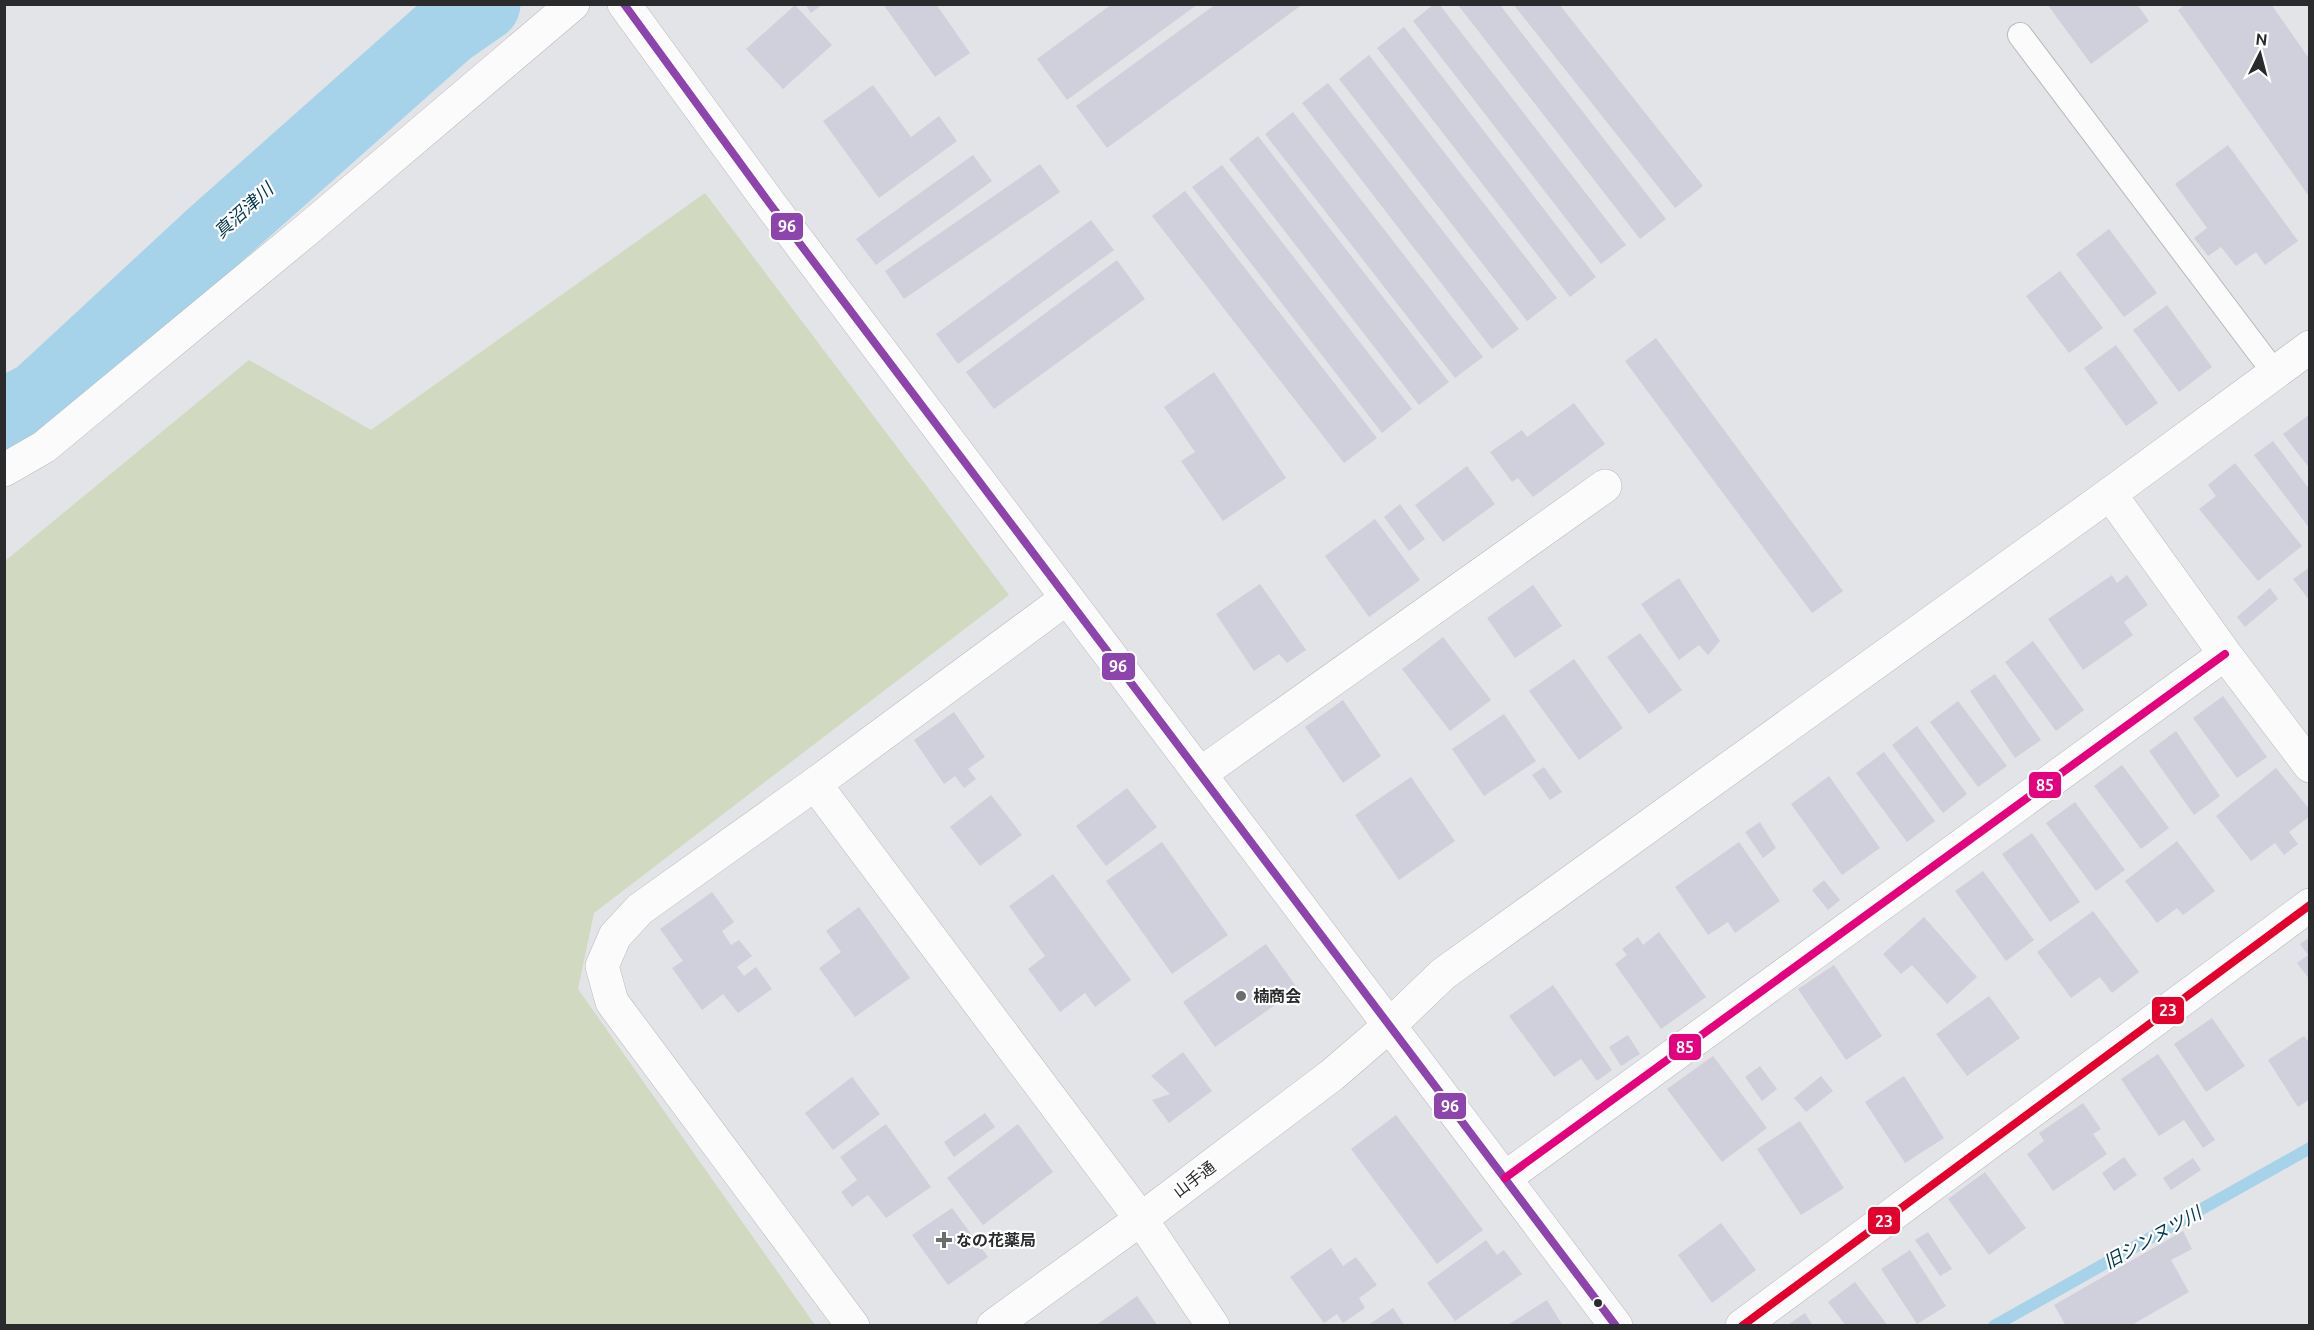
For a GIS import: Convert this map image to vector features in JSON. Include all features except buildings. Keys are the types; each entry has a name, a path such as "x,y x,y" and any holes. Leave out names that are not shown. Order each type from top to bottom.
{"street":[{"path":"4,470 44,447 310,227 573,4"},
{"path":"624,4 770,204 1616,1326"},
{"name":"山手通","path":"993,1326 1141,1219 1332,1075 1390,1025 1443,974 2110,494 2310,347"},
{"path":"1200,774 1605,486"},
{"path":"2110,494 2224,654 2310,766"},
{"path":"853,1326 612,1002 602,966 615,936 640,909 815,784 1067,598"},
{"path":"1505,1178 2224,654"},
{"path":"815,784 1141,1219 1213,1326"},
{"path":"1742,1326 2310,905"}],"lane":[{"path":"2020,35 2274,372"}],"green space":[{"path":"705,193 1009,595 594,913 578,989 815,1325 5,1325 5,561 249,360 371,430"}],"waterway":[{"path":"425,4 447,29"},
{"name":"真沼津川","path":"4,416 39,398 214,236 447,29 483,4"},
{"name":"旧シンヌツ川","path":"1994,1326 2310,1148"}],"transit line":[{"name":"96","path":"624,4 770,204 1616,1326"},
{"name":"85","path":"1505,1178 2225,654"},
{"name":"23","path":"1742,1326 2310,905"}],"place":[{"name":"楠商会","path":"1241,996"},
{"name":"なの花薬局","path":"944,1240"}]}
